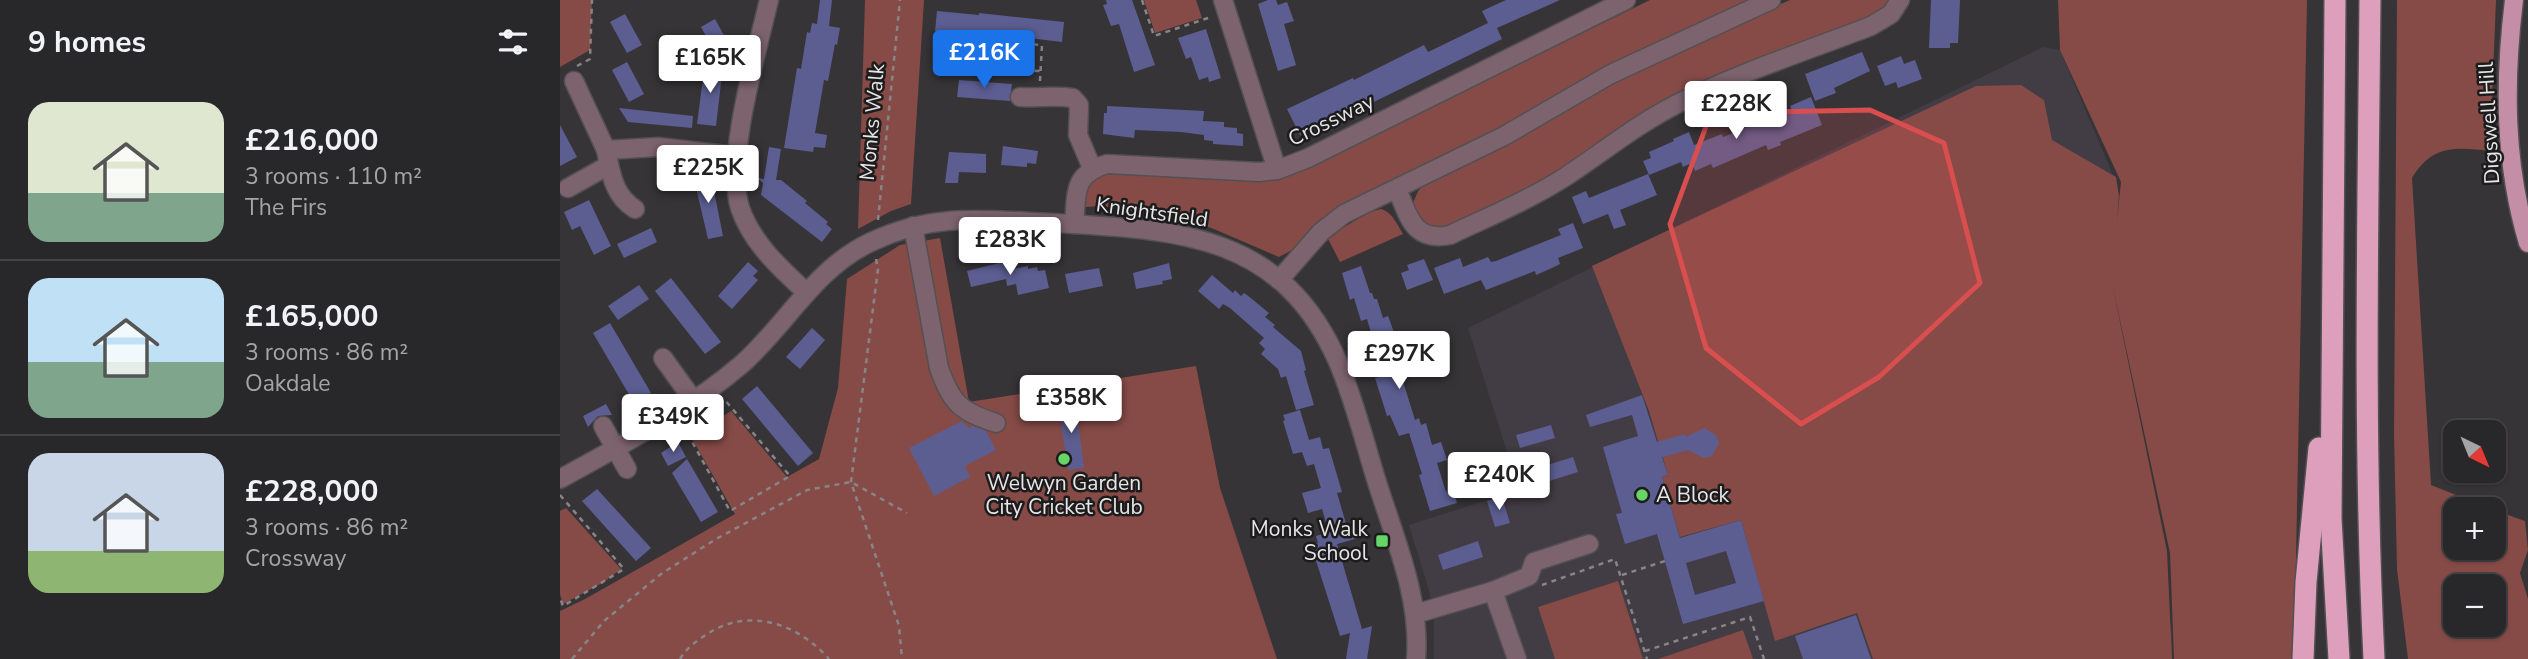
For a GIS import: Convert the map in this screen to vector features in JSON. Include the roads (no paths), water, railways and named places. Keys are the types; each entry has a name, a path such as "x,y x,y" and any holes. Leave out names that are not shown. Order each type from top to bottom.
{"highway":[{"path":"2335,0 2331,518 2339,659"},
{"path":"2370,0 2366,319 2368,549 2374,659"},
{"path":"2303,659 2306,582 2331,324"}],"main road":[{"name":"Digswell Hill","path":"2514,0 2508,48 2507,108 2514,186 2528,243"}],"street":[{"path":"769,0 736,156 740,208 762,250 806,292"},
{"name":"Crossway","path":"1092,168 1107,164 1249,172 1278,170 1308,158 1626,0"},
{"path":"1279,280 1321,232 1344,214 1504,136 1611,74 1771,0"},
{"path":"1397,189 1412,223 1418,230 1426,236 1450,235 1532,196 1677,104 1713,87 1871,26 1891,14 1900,0"},
{"path":"1225,6 1278,170"},
{"path":"571,76 607,157 614,187 626,203 635,209"},
{"path":"1020,97 1039,98 1051,94 1073,98 1079,105 1078,135 1092,168 1083,176 1077,187 1074,225"},
{"path":"568,188 607,157 658,147 736,156"},
{"name":"Knightsfield","path":"560,479 677,413 714,387 746,360 806,292 838,261 872,241 913,226 939,220 968,218 1134,229 1208,240 1242,254 1279,280 1312,316 1338,361 1404,566 1415,614 1416,659"},
{"path":"913,226 939,368 944,382 965,412 996,424"},
{"path":"663,358 694,401"},
{"path":"603,426 627,469"},
{"path":"1415,614 1493,591 1530,576 1534,562 1588,544"},
{"path":"1493,591 1517,659"}],"place":[{"name":"Welwyn Garden City Cricket Club","path":"1064,459"},
{"name":"A Block","path":"1642,495"},
{"name":"Monks Walk School","path":"1382,541"}]}
